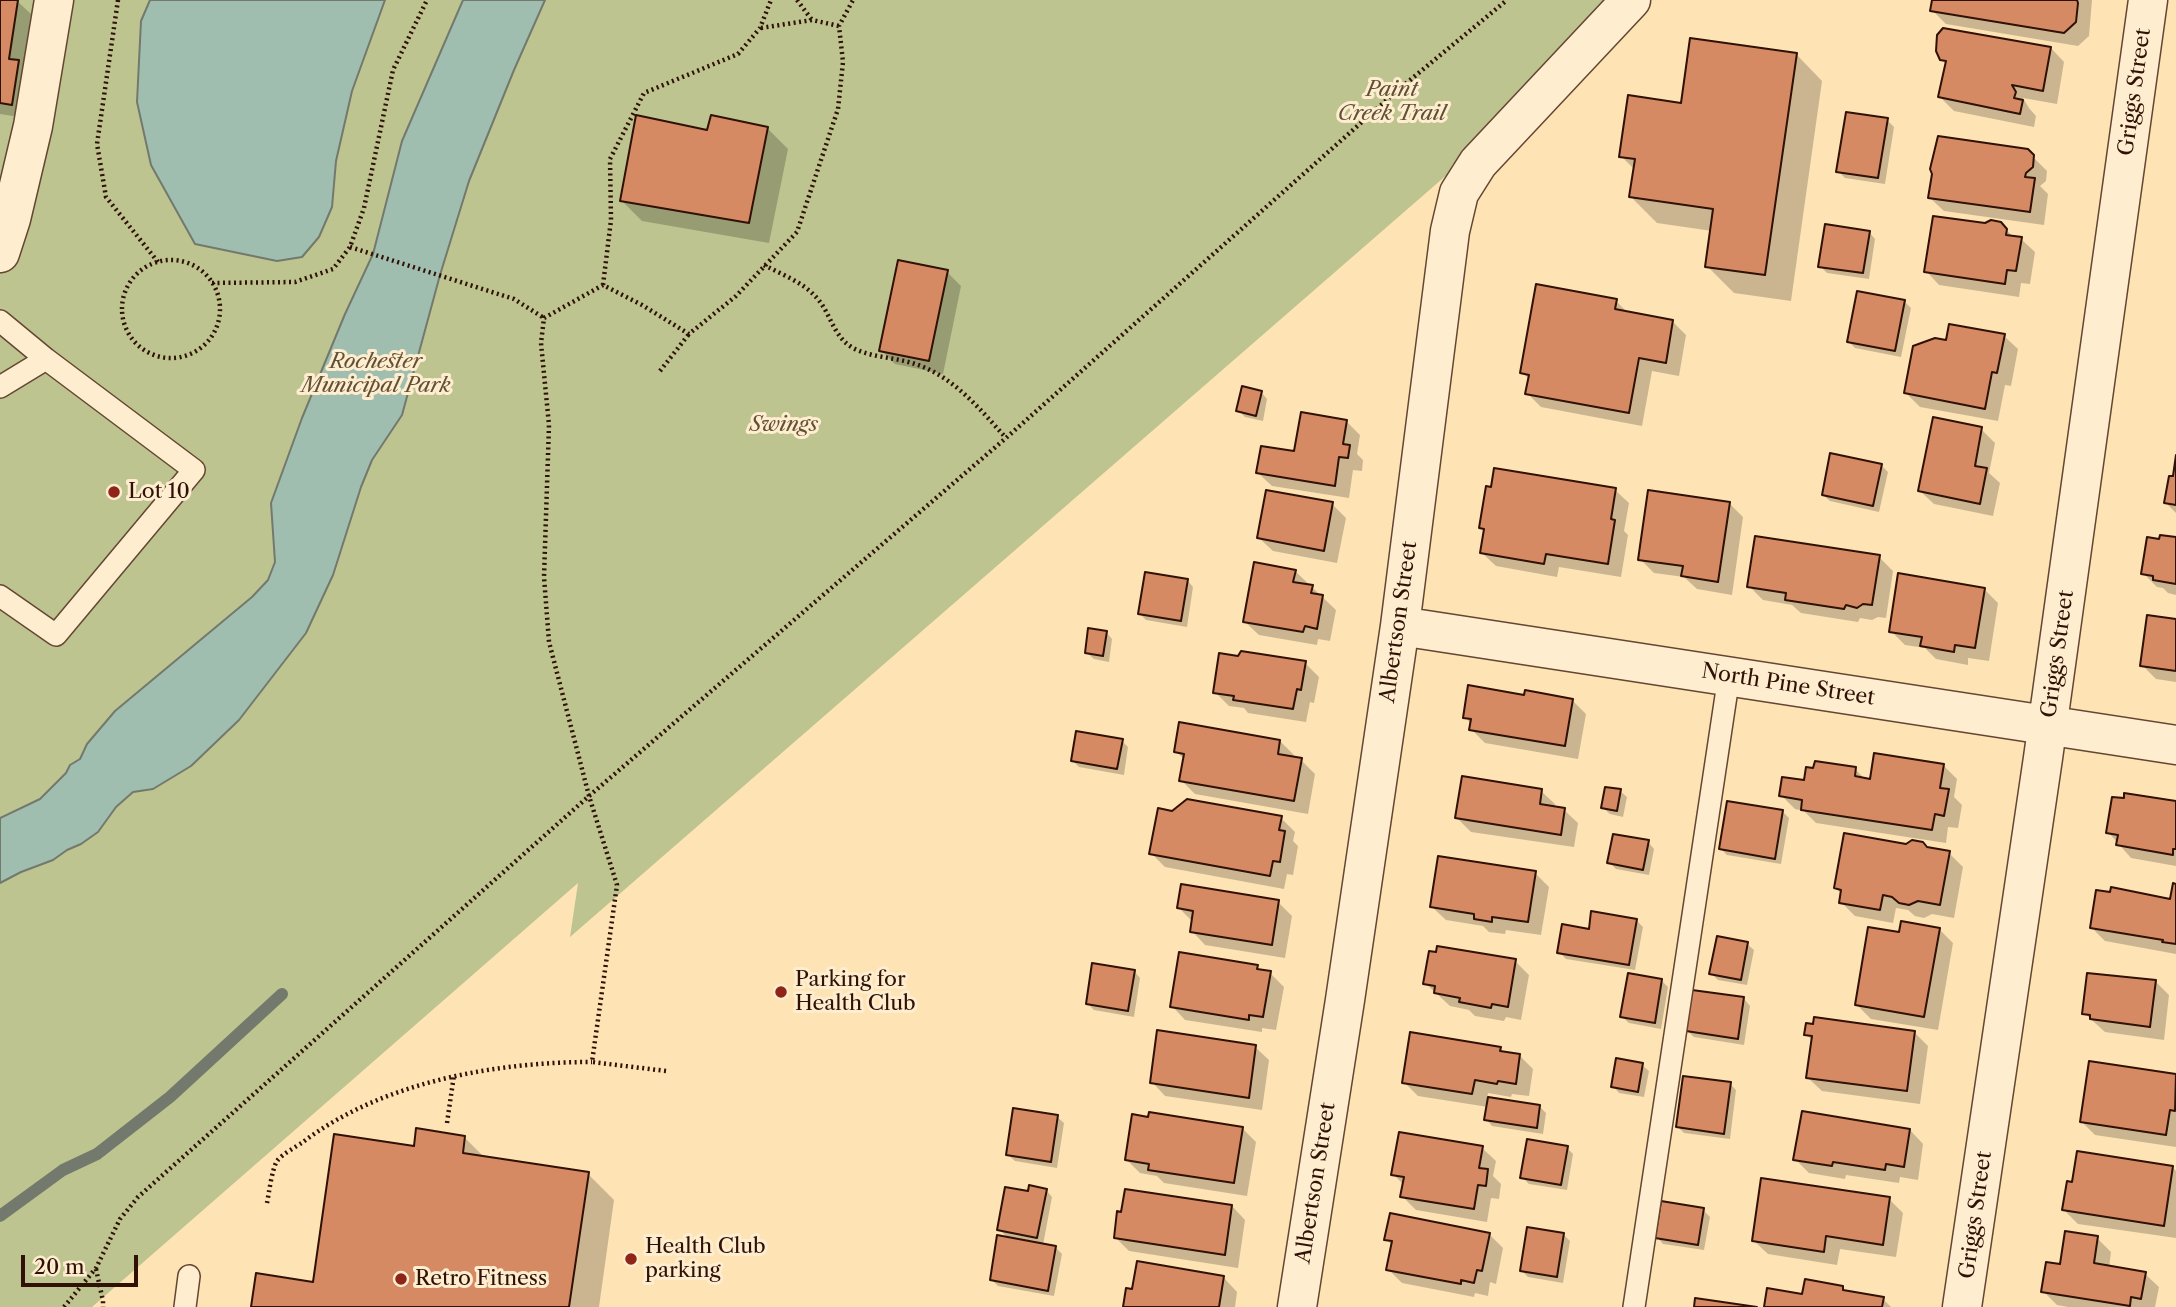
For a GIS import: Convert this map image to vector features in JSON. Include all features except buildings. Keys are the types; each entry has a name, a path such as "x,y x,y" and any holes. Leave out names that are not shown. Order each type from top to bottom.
{"street":[{"path":"0,253 10,183 33,126 54,0"},
{"name":"Albertson Street","path":"1297,1307 1400,626 1450,231 1459,193 1478,163 1631,0"},
{"name":"Griggs Street","path":"1962,1307 2048,724 2148,0"},
{"name":"North Pine Street","path":"1400,626 2176,745"}],"lane":[{"path":"0,321 46,359 194,470 56,635 0,596"},
{"path":"0,387 46,359"},
{"path":"1634,1307 1729,676"},
{"path":"185,1307 188,1276"}],"path":[{"path":"118,0 97,144 106,197 158,262"},
{"path":"212,283 295,282 333,269 349,247 365,208 393,70 427,0"},
{"path":"603,285 611,220 610,159 644,93 738,54 760,28 771,0"},
{"path":"797,0 813,20"},
{"path":"660,371 690,334 736,296 796,232 838,109 843,62 839,26 853,0"},
{"path":"64,1307 96,1268 120,1219 138,1197 589,796 1006,438 1398,90 1507,0"},
{"path":"760,28 813,20 839,26"},
{"path":"349,247 514,299 544,318"},
{"path":"166,259 182,260 196,267 217,291 219,323 212,338 200,350 185,357 168,359 152,356 137,346 127,334 122,318 122,301 127,285 137,273 158,262 166,259"},
{"path":"764,265 815,295 839,337 852,347 875,356 914,363 940,375 976,404 1006,438"},
{"path":"544,318 603,285"},
{"path":"603,285 690,334"},
{"path":"544,318 541,343 549,425 544,577 549,642 589,796 617,884 592,1062"},
{"path":"267,1203 277,1162 315,1133 357,1108 454,1075 548,1062 592,1062 666,1071"},
{"path":"447,1124 454,1075"},
{"path":"96,1268 103,1307"}],"green space":[{"name":"Rochester Municipal Park","path":"0,0 1648,0 570,937 578,883 92,1307 0,1307"}],"shaded area":[{"path":"150,0 385,0 352,91 336,161 332,207 319,237 302,257 277,261 195,244 151,165 137,102 141,21"},
{"path":"463,0 545,0 469,181 402,415 372,460 333,575 306,633 239,720 191,766 153,789 133,792 116,807 98,832 81,844 53,860 0,883 0,818 40,799 66,773 70,765 80,759 87,744 115,711 252,597 268,580 275,562 271,503 302,418 373,254 402,141"}],"waterway":[{"path":"0,1216 63,1170 97,1154 170,1097 282,994"}],"place":[{"name":"Lot 10","path":"114,492"},
{"name":"Parking for Health Club","path":"781,992"},
{"name":"Health Club parking","path":"631,1259"},
{"name":"Retro Fitness","path":"401,1279"}],"park label":[{"name":"Paint Creek Trail","path":"1392,102"},
{"name":"Swings","path":"784,425"}]}
